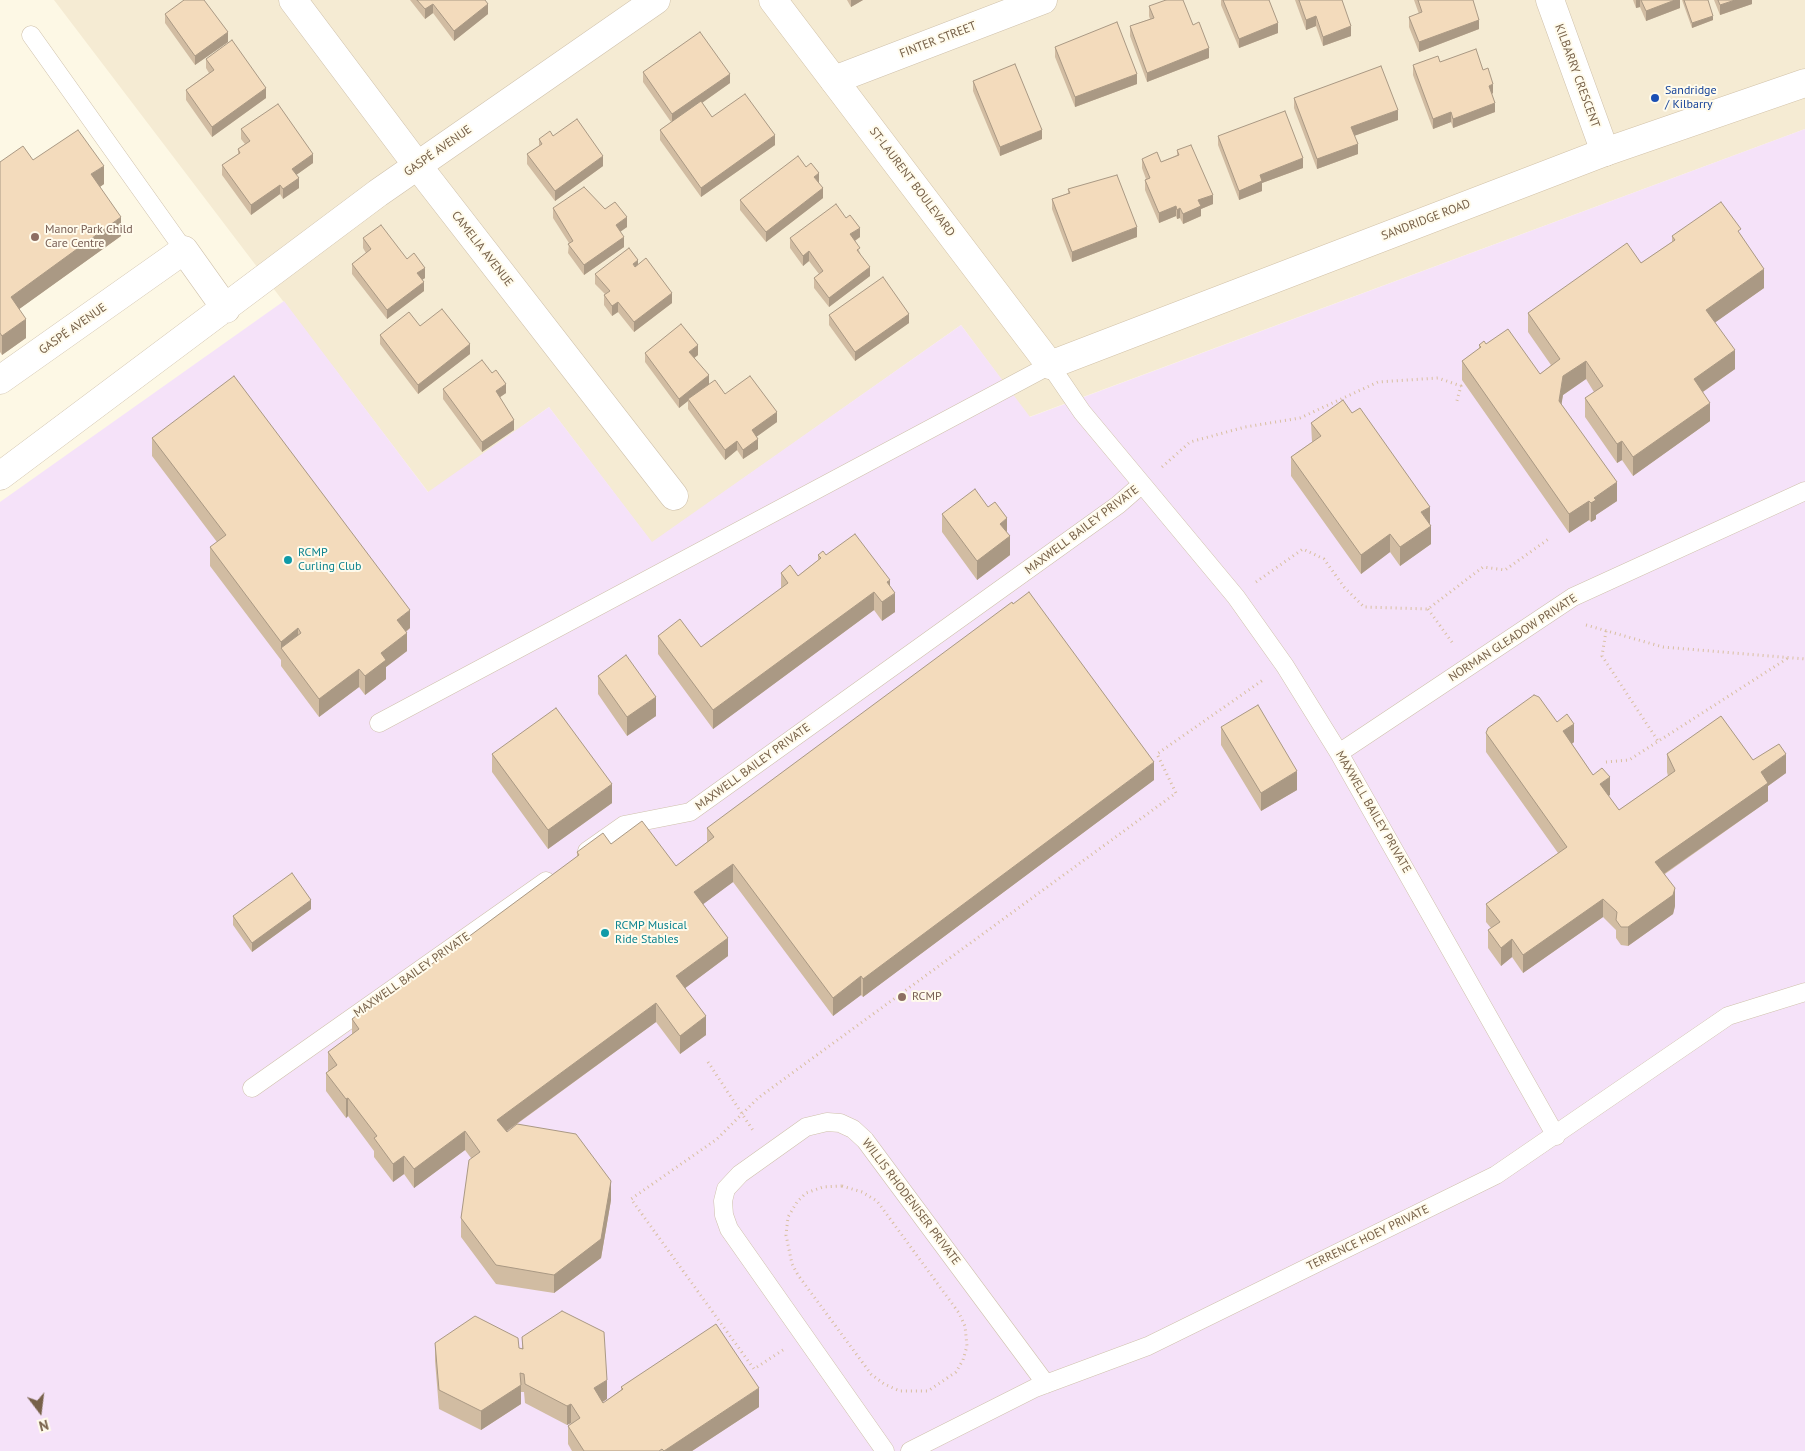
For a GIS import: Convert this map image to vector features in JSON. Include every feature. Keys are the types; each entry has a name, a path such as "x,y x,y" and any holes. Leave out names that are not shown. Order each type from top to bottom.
{"street":[{"name":"CAMELIA AVENUE","path":"293,0 417,165 674,496"},
{"name":"GASPÉ AVENUE","path":"0,476 417,165 656,0"},
{"name":"ST-LAURENT BOULEVARD","path":"773,0 1050,365"},
{"name":"FINTER STREET","path":"834,80 1043,0"},
{"name":"KILBARRY CRESCENT","path":"1550,0 1605,152"},
{"name":"SANDRIDGE ROAD","path":"1050,365 1605,152 1805,82"},
{"name":"GASPÉ AVENUE","path":"0,380 184,250"},
{"path":"184,250 226,308"}],"lane":[{"path":"31,35 184,250"},
{"path":"379,723 1050,365"},
{"name":"MAXWELL BAILEY PRIVATE","path":"1050,365 1082,412 1236,597 1285,666 1339,753 1556,1136"},
{"name":"MAXWELL BAILEY PRIVATE","path":"576,859 624,825 690,812 1118,505 1142,484"},
{"name":"NORMAN GLEADOW PRIVATE","path":"1339,753 1573,597 1805,491"},
{"name":"MAXWELL BAILEY PRIVATE","path":"252,1088 560,870"},
{"name":"TERRENCE HOEY PRIVATE","path":"910,1451 1046,1384 1148,1346 1496,1175 1556,1136 1728,1016 1805,992"},
{"name":"WILLIS RHODENISER PRIVATE","path":"885,1451 729,1229 724,1216 723,1201 726,1189 740,1174 806,1126 816,1123 840,1124 853,1129 875,1152 1046,1384"}],"path":[{"path":"1142,484 1190,442 1245,428 1300,418 1378,382 1438,378 1461,386 1456,404"},
{"path":"1236,597 1303,549 1324,559 1344,587 1364,607 1428,609 1483,567 1505,570 1550,538"},
{"path":"1428,609 1469,667"},
{"path":"1586,625 1663,646 1805,659"},
{"path":"1606,631 1602,656 1658,741"},
{"path":"1606,762 1629,760 1788,658"},
{"path":"804,1336 754,1369 632,1199 717,1139 758,1098 1176,793 1157,754 1285,666"},
{"path":"708,1062 768,1154"},
{"path":"823,1186 842,1186 862,1192 877,1201 959,1313 965,1326 966,1346 963,1360 956,1372 928,1391 900,1391 884,1384 866,1366 798,1276 792,1264 786,1235 788,1217 797,1202 806,1193 823,1186"}],"shaded area":[{"path":"54,0 1805,0 1805,129 1029,417 961,325 652,543 549,407 429,493"},
{"name":"RCMP","path":"1805,129 1805,1451 0,1451 0,502 284,301 428,492 549,407 652,542 961,325 1030,417"}],"building":[{"path":"184,0 204,0 228,32 195,56 165,14"},
{"path":"417,0 485,0 488,4 454,31 433,4 425,9"},
{"path":"1166,0 1183,0 1193,25 1199,22 1209,48 1147,73 1130,26 1154,18 1149,6"},
{"path":"1223,0 1269,0 1278,23 1239,39"},
{"path":"1299,0 1342,0 1351,26 1323,37 1316,16 1306,20"},
{"path":"1418,0 1473,0 1479,20 1419,42 1409,17 1422,12"},
{"path":"1641,0 1675,0 1646,11"},
{"path":"1684,0 1708,0 1713,16 1692,23"},
{"path":"1718,0 1735,0 1720,5"},
{"path":"1117,22 1137,74 1075,97 1055,47"},
{"path":"700,32 730,74 672,114 643,72"},
{"path":"232,40 266,88 212,127 186,90 214,70 206,59"},
{"path":"1476,49 1483,70 1488,68 1493,84 1489,86 1495,103 1453,119 1451,112 1433,119 1413,65 1438,56 1440,62"},
{"path":"1015,64 1042,130 1000,147 973,81"},
{"path":"1381,66 1398,110 1351,127 1358,144 1317,159 1294,98"},
{"path":"745,94 775,135 701,188 660,130 701,101 712,117"},
{"path":"278,104 313,154 292,169 299,178 283,189 280,185 251,205 222,165 240,153 238,149 250,141 241,129"},
{"path":"1285,111 1303,158 1260,175 1262,181 1239,191 1218,136"},
{"path":"577,119 603,156 555,191 527,154 542,144 539,139 550,131 553,136"},
{"path":"78,130 104,166 91,174 121,217 11,297 26,319 2,336 0,333 0,162 23,146 33,160"},
{"path":"1191,145 1213,195 1198,200 1201,206 1183,214 1180,208 1177,210 1176,206 1159,213 1145,180 1150,178 1142,159 1157,152 1161,162 1179,155 1177,150"},
{"path":"798,156 806,167 811,163 819,173 814,177 823,188 766,232 740,200"},
{"path":"1117,175 1137,227 1072,252 1052,199 1070,193 1068,189"},
{"path":"584,187 605,209 615,202 627,217 616,225 624,237 584,265 568,244 573,241 553,208"},
{"path":"1721,202 1741,229 1738,231 1764,269 1706,310 1735,350 1694,379 1710,403 1633,457 1622,441 1617,444 1585,398 1603,386 1586,361 1563,376 1559,401 1617,482 1594,498 1596,500 1591,503 1589,501 1569,514 1462,361 1481,347 1479,345 1484,341 1486,344 1508,329 1540,374 1560,359 1528,313 1627,243 1641,263 1675,240 1672,236"},
{"path":"836,204 846,218 850,215 860,228 850,234 860,248 857,250 870,267 829,298 814,278 823,271 809,251 803,256 790,238"},
{"path":"381,225 407,259 414,253 425,268 417,273 424,282 387,310 352,264 371,249 363,238"},
{"path":"629,248 638,260 633,264 635,267 646,258 672,293 634,322 618,302 612,306 604,295 610,291 595,274"},
{"path":"883,277 909,314 855,352 829,315"},
{"path":"442,309 470,344 418,385 380,335 409,312 420,326"},
{"path":"681,324 698,345 689,352 709,375 679,399 645,353"},
{"path":"482,360 492,373 496,370 506,384 496,391 514,420 482,442 443,389"},
{"name":"RCMP Curling Club","path":"234,376 410,610 397,620 407,633 381,653 386,660 365,676 359,669 319,699 281,648 301,633 298,628 281,642 210,547 226,535 152,438"},
{"path":"750,376 777,412 752,430 758,439 743,450 737,441 725,450 688,399 715,380 725,394"},
{"path":"1343,400 1352,413 1360,408 1430,507 1421,512 1431,526 1400,547 1390,534 1361,555 1291,457 1321,436 1311,423"},
{"path":"975,489 988,507 995,502 1007,518 1000,524 1010,536 977,561 942,514"},
{"path":"855,534 890,580 887,582 895,593 882,602 874,592 713,710 658,636 680,619 701,647 788,583 781,573 790,565 798,576 821,558 818,555 823,551 826,555"},
{"name":"RCMP Musical Ride Stables","path":"1029,592 1154,762 863,979 861,976 833,998 733,864 694,892 728,938 676,976 706,1016 680,1036 656,1003 497,1120 507,1132 517,1124 576,1134 611,1181 601,1239 554,1275 496,1265 461,1218 469,1160 480,1152 465,1131 414,1169 404,1156 393,1164 374,1138 377,1136 326,1073 337,1065 328,1052 359,1029 352,1019 377,1000 379,1003 579,855 577,852 603,833 611,844 642,821 676,866 714,837 707,828 1012,602 1013,604"},
{"path":"626,655 656,697 627,717 598,676"},
{"path":"1534,695 1539,697 1557,722 1567,714 1574,724 1563,731 1593,775 1602,768 1610,777 1600,784 1619,810 1675,771 1667,754 1721,716 1753,760 1779,744 1786,754 1761,772 1768,783 1655,862 1675,888 1673,895 1628,927 1621,927 1616,920 1617,912 1603,899 1523,955 1512,939 1501,948 1488,930 1500,922 1486,904 1567,847 1486,733 1488,728"},
{"path":"1258,705 1297,771 1261,793 1221,727"},
{"path":"556,708 612,784 548,830 492,754"},
{"path":"292,873 311,900 252,943 233,916"},
{"path":"562,1311 604,1332 607,1380 594,1388 603,1403 623,1389 621,1387 716,1324 759,1388 664,1451 662,1449 659,1451 584,1451 568,1426 580,1418 571,1404 567,1406 525,1384 524,1374 520,1373 521,1385 481,1411 439,1390 435,1343 475,1316 518,1338 519,1348 523,1349 522,1337"}],"place":[{"name":"Sandridge / Kilbarry","path":"1655,98"},
{"name":"Manor Park Child Care Centre","path":"35,237"},
{"name":"RCMP Curling Club","path":"288,560"},
{"name":"RCMP Musical Ride Stables","path":"605,933"},
{"name":"RCMP","path":"902,997"}]}
